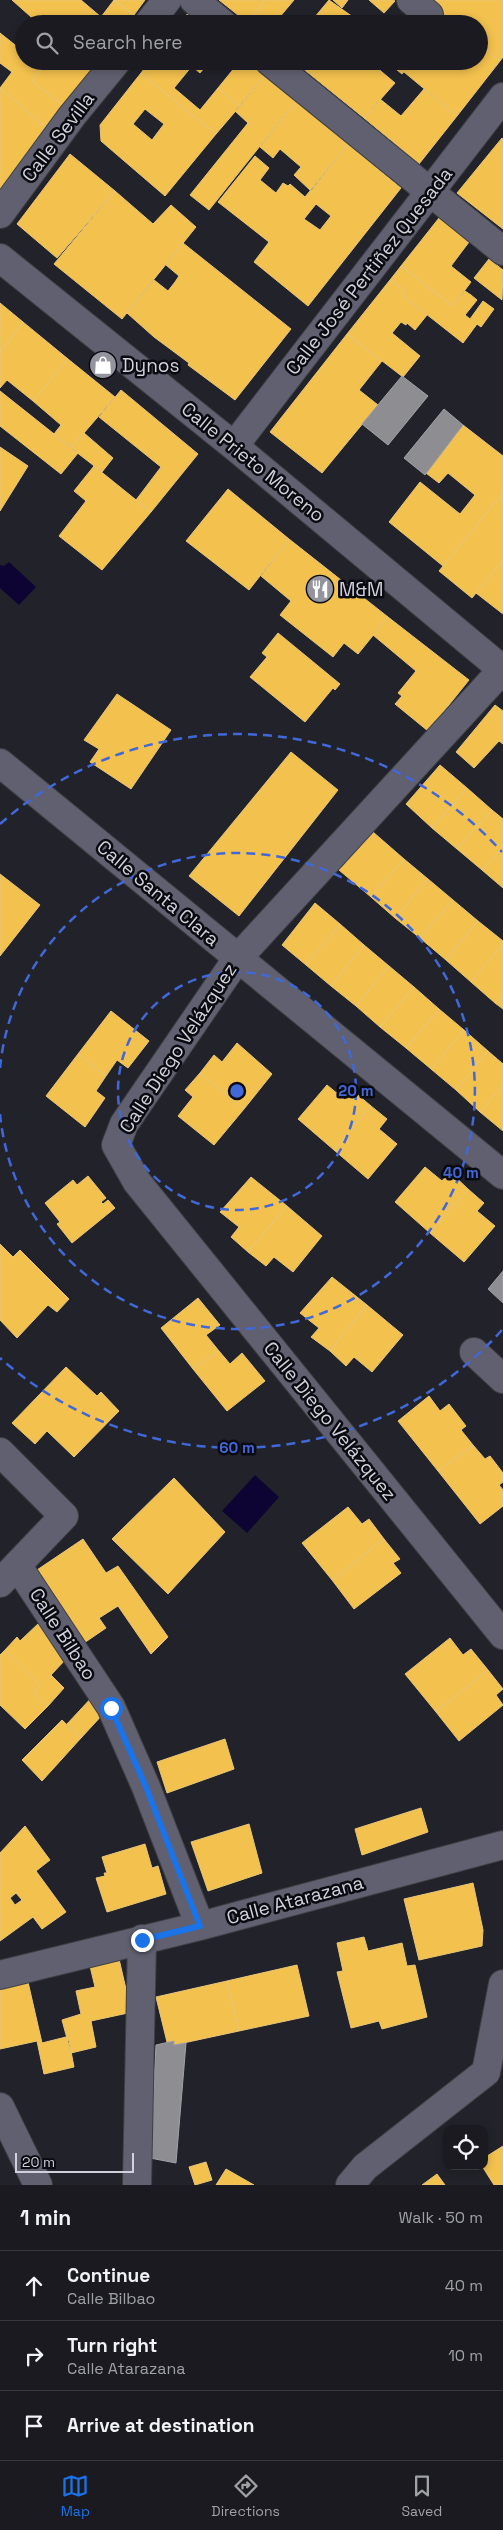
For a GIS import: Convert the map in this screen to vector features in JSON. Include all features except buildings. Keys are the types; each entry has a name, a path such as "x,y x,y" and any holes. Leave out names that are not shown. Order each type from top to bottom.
{"street":[{"path":"155,15 167,0"},
{"path":"194,0 212,15"},
{"name":"Calle Sevilla","path":"0,214 72,116 110,70"},
{"path":"280,70 429,193 503,251"},
{"name":"Calle José Pertiñez Quesada","path":"234,446 503,97"},
{"name":"Calle Prieto Moreno","path":"0,258 234,446 503,670"},
{"name":"Calle Diego Velázquez","path":"503,670 237,959 124,1124 116,1145 137,1182 503,1635"},
{"name":"Calle Santa Clara","path":"0,763 503,1175"},
{"path":"474,1352 503,1379"},
{"path":"0,1452 64,1516 9,1574"},
{"name":"Calle Bilbao","path":"9,1574 111,1708 146,1787 200,1926"},
{"name":"Calle Atarazana","path":"0,1975 200,1926 503,1844"},
{"path":"137,2185 142,1940"},
{"path":"350,2185 365,2167 486,2072 503,1984"},
{"path":"0,2107 38,2185"}],"shaded area":[{"path":"9,562 36,587 19,605 0,588 0,565 4,566"},
{"path":"255,1475 279,1497 247,1533 222,1511"}],"place":[{"name":"Dynos","path":"103,365"},
{"name":"M&M","path":"320,589"}],"route":[{"path":"111,1708 146,1787 200,1926 142,1940"}]}
